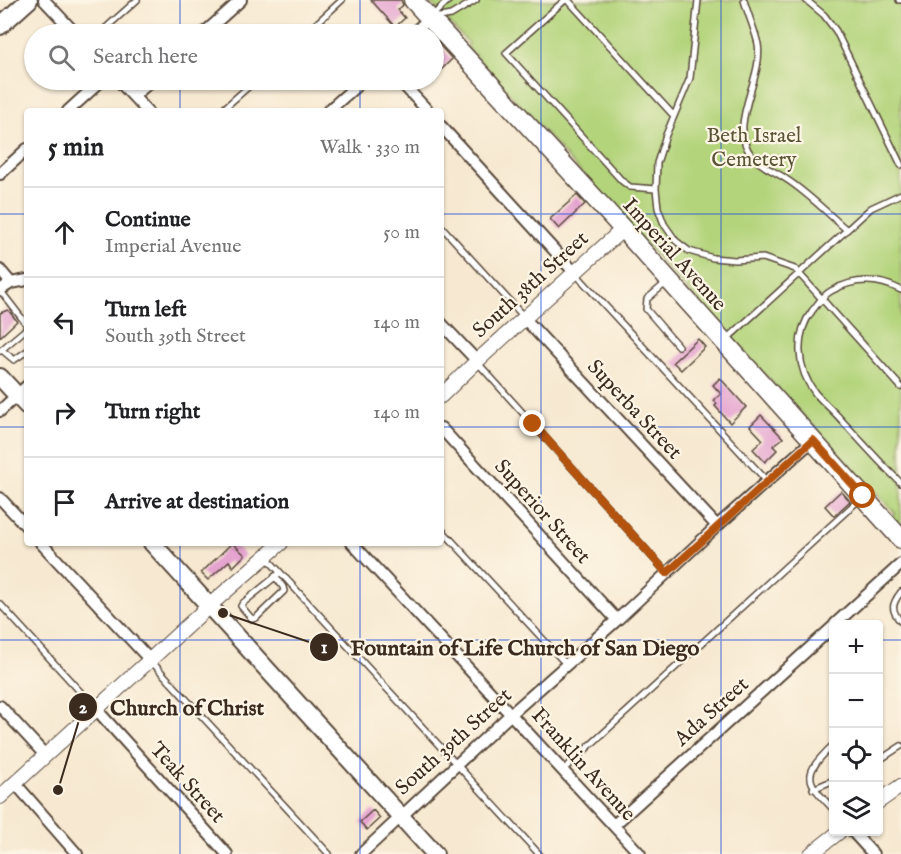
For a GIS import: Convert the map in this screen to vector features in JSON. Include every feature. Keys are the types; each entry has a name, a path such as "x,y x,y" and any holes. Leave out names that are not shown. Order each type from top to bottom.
{"main road":[{"path":"0,26 29,0"},
{"name":"Imperial Avenue","path":"413,0 434,24"},
{"name":"Imperial Avenue","path":"444,35 901,539"},
{"path":"0,377 24,396"},
{"path":"155,546 435,854"}],"street":[{"path":"44,0 67,24"},
{"path":"214,24 241,0"},
{"path":"423,24 429,19"},
{"path":"71,108 91,90"},
{"path":"128,90 144,108"},
{"path":"134,96 141,90"},
{"path":"334,108 353,90"},
{"path":"408,90 425,108"},
{"path":"444,129 575,273"},
{"path":"0,174 24,152"},
{"name":"South 38th Street","path":"444,393 622,229"},
{"path":"0,270 11,283"},
{"path":"0,290 11,283 24,281"},
{"name":"Superba Street","path":"525,319 717,526"},
{"path":"444,325 477,361"},
{"path":"0,411 24,396"},
{"name":"Superior Street","path":"444,431 617,620"},
{"name":"South 39th Street","path":"361,854 511,714 813,440"},
{"path":"0,498 24,524"},
{"path":"44,546 150,660"},
{"path":"0,797 278,546"},
{"name":"Franklin Avenue","path":"355,546 640,854"},
{"name":"Ada Street","path":"839,620 901,564"},
{"name":"Ada Street","path":"614,825 829,630"},
{"path":"0,706 45,755"},
{"name":"Teak Street","path":"96,709 226,854"},
{"path":"15,783 77,854"},
{"path":"883,799 901,786"},
{"path":"811,854 833,836"},
{"path":"857,836 873,854"}],"lane":[{"path":"110,24 137,0"},
{"path":"316,24 342,0"},
{"path":"429,19 449,0"},
{"path":"429,19 451,15 476,0"},
{"path":"656,189 630,187 622,181 506,53 566,0 674,116"},
{"path":"698,0 690,78 657,163 658,208 664,224 676,241 689,251 713,258 735,260 763,258 795,268 901,387"},
{"path":"744,0 758,45 756,69 743,121 745,145 752,157 769,171 786,179 847,230"},
{"path":"806,0 824,15 836,31 901,165"},
{"path":"224,108 245,90"},
{"path":"723,342 871,208 901,194"},
{"path":"444,229 525,319"},
{"path":"575,273 767,481"},
{"path":"668,281 647,299 646,309 678,346"},
{"path":"901,290 887,282 855,282 828,292 808,317 800,337 799,349 804,372 814,391 901,483"},
{"path":"0,290 24,321"},
{"path":"24,331 1,350 10,358 17,360 24,354"},
{"path":"477,361 667,573"},
{"path":"563,770 863,496"},
{"path":"444,532 566,664"},
{"path":"265,557 278,574 539,854"},
{"path":"278,574 284,591 256,618 252,619 241,606 278,574"},
{"path":"901,592 892,606 892,610 901,622"},
{"path":"0,604 96,709"},
{"path":"150,660 329,854"},
{"path":"883,758 901,746"},
{"path":"829,749 813,765 810,776 813,789 829,805"},
{"path":"813,789 829,782"}],"green space":[{"name":"Beth Israel Cemetery","path":"428,0 901,0 901,527 892,517 895,513 735,343 467,47 468,43"}],"building":[{"path":"371,0 401,0 403,5 398,10 405,18 398,24 392,24"},
{"path":"444,50 452,59 444,67"},
{"path":"577,195 585,204 559,229 550,219"},
{"path":"8,310 17,321 0,337 0,313"},
{"path":"698,339 705,347 681,370 673,362"},
{"path":"720,378 746,407 730,423 715,406 717,404 714,400 721,394 713,385"},
{"path":"761,415 783,438 773,446 777,450 765,462 753,449 763,440 750,426"},
{"path":"841,491 850,501 834,516 825,506"},
{"path":"229,546 235,546 245,555 233,567 229,561 208,580 201,573"},
{"path":"373,810 380,818 367,830 360,822"}],"place":[{"name":"Fountain of Life Church of San Diego","path":"223,613"},
{"name":"Church of Christ","path":"58,790"}],"route":[{"path":"533,424 667,573 813,440 863,496"}]}
